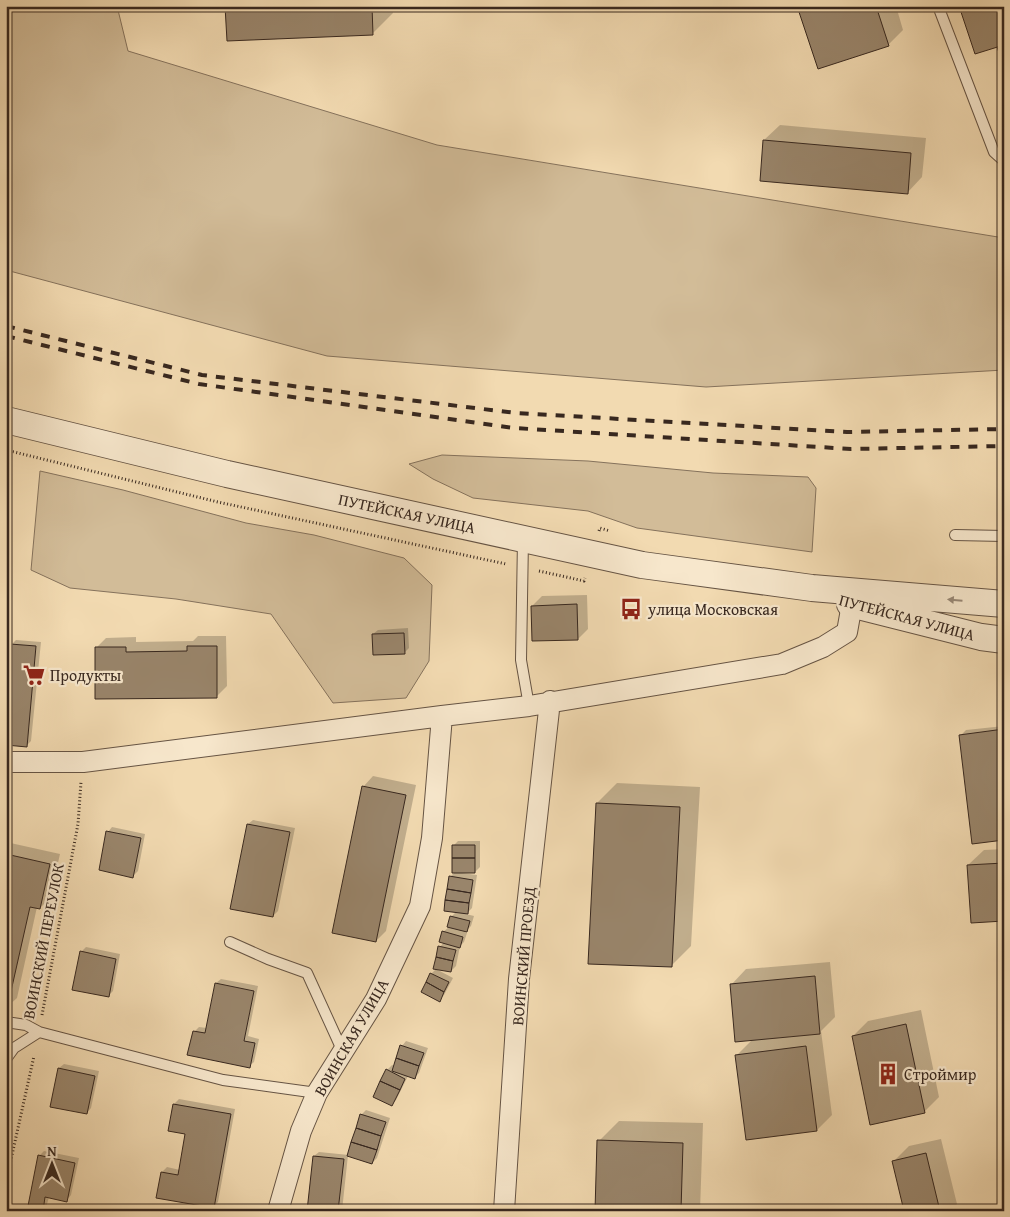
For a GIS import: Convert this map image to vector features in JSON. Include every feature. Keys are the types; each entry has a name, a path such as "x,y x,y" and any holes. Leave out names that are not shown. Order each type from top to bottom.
{"street":[{"name":"ПУТЕЙСКАЯ УЛИЦА","path":"6,420 227,474 642,565 812,588 1004,604"},
{"name":"ПУТЕЙСКАЯ УЛИЦА","path":"812,588 852,604 981,637 1004,640"},
{"path":"6,762 83,762 529,706 782,664 823,647 847,632 852,604"},
{"name":"ВОИНСКИЙ ПРОЕЗД","path":"504,1211 519,979 550,702"},
{"name":"ВОИНСКАЯ УЛИЦА","path":"278,1211 301,1131 317,1093 376,999 420,906 432,838 442,716"}],"lane":[{"path":"938,6 994,152 1004,161"},
{"path":"955,535 1004,536"},
{"path":"524,538 521,660 529,706"},
{"path":"230,942 268,959 308,973 343,1052"},
{"path":"6,1022 26,1025 39,1032 223,1080 317,1093"},
{"path":"6,1059 14,1048 39,1032"}],"path":[{"name":"ВОИНСКИЙ ПЕРЕУЛОК","path":"6,1182 39,1032 78,824 83,762"}],"shaded area":[{"path":"6,6 117,6 128,51 437,145 1004,238 1004,370 706,387 327,356 6,270"},
{"path":"442,455 588,461 713,473 808,477 816,488 812,552 637,528 588,511 473,498 433,479 409,464"},
{"path":"40,471 123,490 246,523 314,535 404,558 432,585 429,661 406,698 333,703 271,614 176,599 70,588 31,570"}],"building":[{"path":"225,6 372,6 373,35 227,41"},
{"path":"797,6 876,6 889,46 818,69"},
{"path":"959,6 1004,6 1004,45 975,54"},
{"path":"1004,45 1004,68 997,47"},
{"path":"763,140 911,153 908,194 760,181"},
{"path":"577,604 578,640 532,641 531,606"},
{"path":"404,633 405,654 373,655 372,634"},
{"path":"10,644 36,646 27,747 6,745 6,685"},
{"path":"187,646 217,646 217,698 95,699 95,647 126,647 126,652 187,651"},
{"path":"1004,729 1004,840 972,844 959,735"},
{"path":"362,786 406,795 376,942 332,933"},
{"path":"596,803 680,807 672,967 588,964"},
{"path":"247,824 290,832 273,917 230,909"},
{"path":"106,831 141,838 133,878 99,870"},
{"path":"452,845 475,845 475,858 452,858"},
{"path":"6,854 50,864 40,909 30,907 7,1009"},
{"path":"452,858 475,858 475,873 452,873"},
{"path":"1004,863 1004,921 971,923 967,865"},
{"path":"449,876 473,880 471,893 447,889"},
{"path":"447,889 471,893 469,903 445,900"},
{"path":"445,900 469,903 468,914 444,911"},
{"path":"450,916 470,921 467,932 447,927"},
{"path":"442,931 463,937 460,948 439,942"},
{"path":"438,946 456,950 453,961 436,957"},
{"path":"80,951 116,959 109,997 72,990"},
{"path":"436,957 453,961 451,972 433,969"},
{"path":"430,973 449,982 444,992 426,982"},
{"path":"815,976 820,1034 735,1042 730,984"},
{"path":"426,982 444,992 440,1002 421,992"},
{"path":"215,983 254,991 244,1041 255,1043 250,1068 187,1055 193,1031 205,1033"},
{"name":"Строймир","path":"906,1024 925,1113 870,1125 852,1036"},
{"path":"400,1045 424,1053 419,1066 396,1058"},
{"path":"806,1046 817,1131 746,1140 735,1055"},
{"path":"396,1058 419,1066 415,1079 392,1071"},
{"path":"58,1068 95,1076 87,1114 50,1107"},
{"path":"386,1069 405,1079 400,1090 380,1081"},
{"path":"380,1081 400,1090 392,1106 373,1097"},
{"path":"173,1104 231,1114 214,1208 156,1198 161,1172 178,1175 185,1134 168,1131"},
{"path":"360,1114 386,1122 381,1136 356,1128"},
{"path":"356,1128 381,1136 377,1150 351,1142"},
{"path":"597,1140 683,1143 681,1211 595,1211"},
{"path":"351,1142 377,1150 372,1164 347,1156"},
{"path":"926,1153 940,1211 904,1211 892,1161"},
{"path":"38,1155 75,1163 67,1202 45,1197 43,1211 27,1211"},
{"path":"313,1156 344,1159 338,1211 307,1211"}],"railway":[{"path":"6,326 202,375 516,413 847,432 1004,429"},
{"path":"6,336 199,384 514,428 851,449 1004,446"}],"place":[{"name":"улица Московская","path":"631,609"},
{"name":"Продукты","path":"34,675"},
{"name":"Строймир","path":"888,1074"}]}
